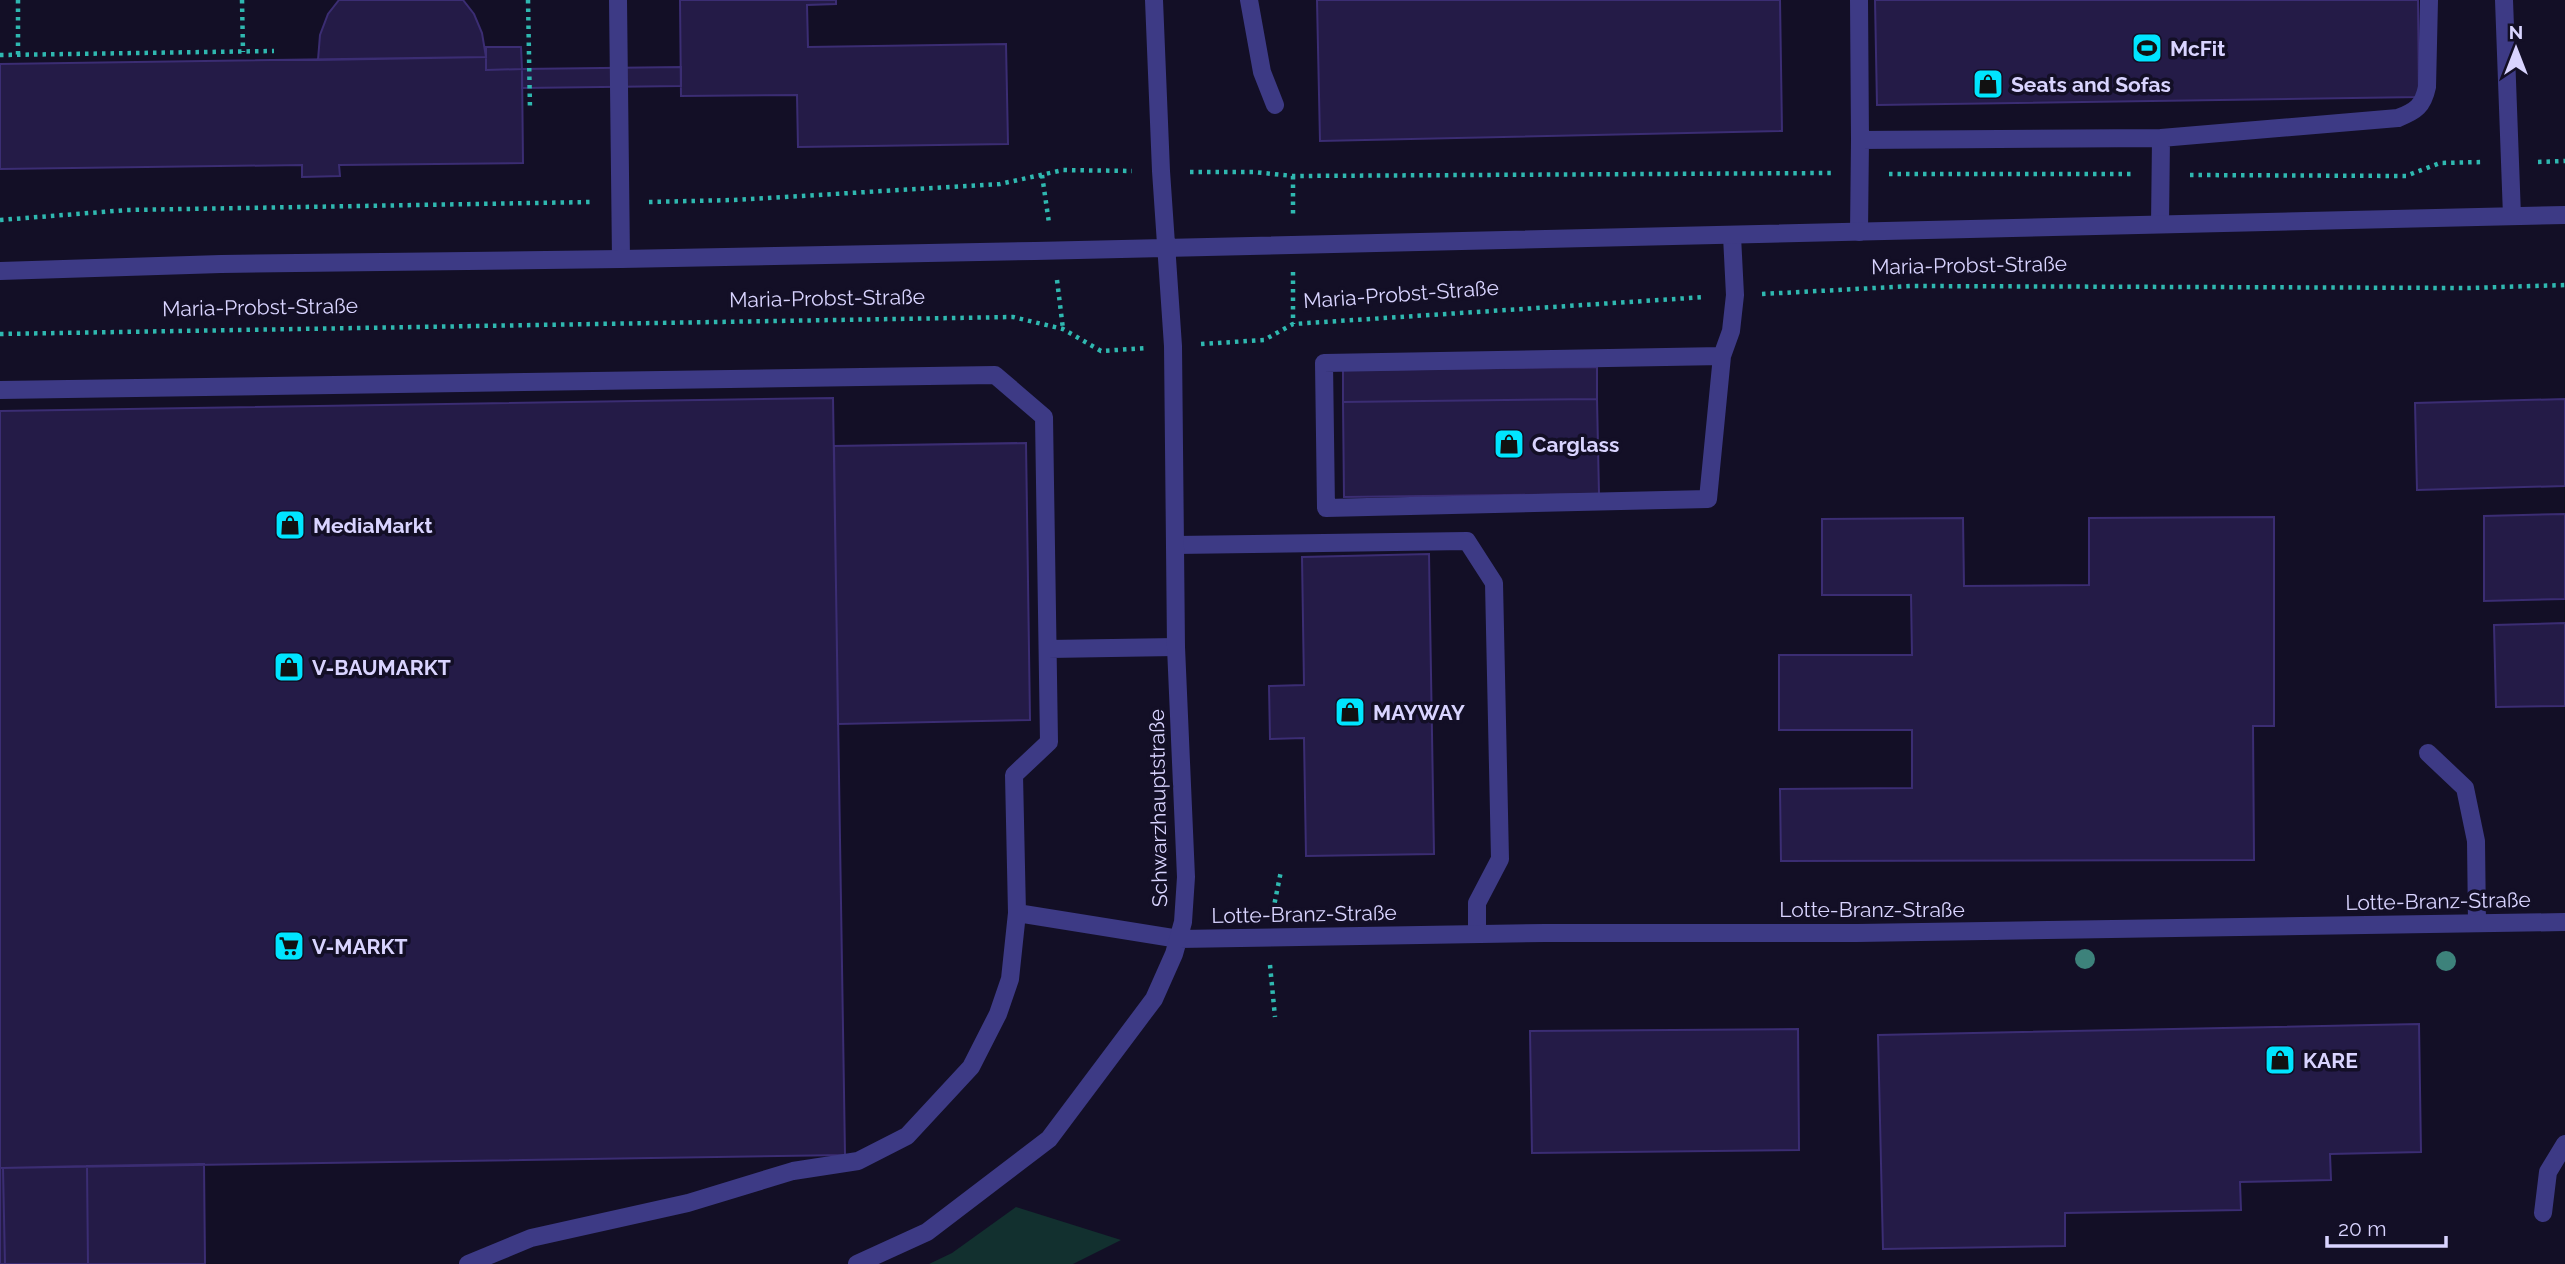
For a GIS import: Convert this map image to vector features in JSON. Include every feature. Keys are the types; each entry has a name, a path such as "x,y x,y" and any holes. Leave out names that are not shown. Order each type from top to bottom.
{"street":[{"path":"618,0 621,259"},
{"name":"Schwarzhauptstraße","path":"857,1264 927,1232 1049,1139 1154,999 1183,922 1186,877 1176,647 1173,346 1161,171 1154,0"},
{"path":"1249,0 1262,72 1275,105"},
{"path":"1859,0 1859,232"},
{"path":"1860,140 2161,138 2398,118 2416,111 2424,101 2427,88 2429,0"},
{"path":"2504,0 2512,216"},
{"path":"2160,225 2161,138"},
{"name":"Maria-Probst-Straße","path":"0,271 234,264 621,259 1732,236 2565,215"},
{"path":"1722,356 1324,363 1326,508 1708,499 1722,356 1731,331 1735,295 1732,236"},
{"path":"0,390 995,375 1044,417 1049,742 1014,775 1017,914 1010,979 998,1014 971,1067 907,1136 858,1161 793,1171 688,1203 531,1238 468,1264"},
{"path":"1175,545 1467,541 1494,583 1500,859 1477,903 1477,934"},
{"path":"1048,649 1176,647"},
{"path":"2428,753 2465,788 2476,841 2476,923"},
{"name":"Lotte-Branz-Straße","path":"1017,914 1178,939 1477,934 1857,933 2565,922"},
{"path":"2543,1213 2548,1172 2565,1144"}],"path":[{"path":"18,0 18,55"},
{"path":"242,0 243,52"},
{"path":"528,0 530,110"},
{"path":"0,55 274,51"},
{"path":"0,220 127,210 734,200 1000,184 1063,170 1253,172 1293,176 2406,176 2440,163 2565,161"},
{"name":"Maria-Probst-Straße","path":"0,334 1013,317 1063,328 1101,351 1264,340 1293,324 1912,286 2468,288 2565,285"}],"green space":[{"path":"1016,1207 1121,1240 1073,1264 929,1264 952,1253"}],"building":[{"path":"339,0 463,0 474,14 482,33 486,57 318,60 320,35 328,14"},
{"path":"680,0 836,0 836,4 807,5 808,47 1006,44 1008,144 798,147 797,95 681,96"},
{"path":"1317,0 1780,0 1782,131 1320,141"},
{"name":"McFit","path":"1875,0 2418,0 2419,97 1877,105"},
{"path":"486,47 521,47 522,69 486,70"},
{"path":"486,57 486,70 522,69 523,163 339,165 340,176 302,177 302,165 0,169 0,64"},
{"path":"681,67 681,86 522,88 522,69"},
{"path":"1597,367 1597,399 1343,402 1343,370"},
{"path":"833,398 845,1155 0,1168 0,411"},
{"path":"1597,399 1599,494 1344,497 1343,402"},
{"path":"2565,399 2565,486 2417,490 2415,403"},
{"path":"1026,443 1030,720 838,724 834,446"},
{"path":"2565,514 2565,599 2484,601 2484,516"},
{"path":"2274,517 2274,726 2253,726 2254,860 1781,861 1780,789 1912,788 1912,730 1779,730 1779,655 1912,655 1911,595 1822,595 1822,519 1963,518 1964,586 2089,585 2089,518"},
{"name":"MAYWAY","path":"1429,554 1434,854 1306,856 1304,738 1270,739 1269,686 1304,685 1302,557"},
{"path":"2565,623 2565,706 2496,707 2494,625"},
{"path":"2419,1024 2421,1152 2330,1154 2331,1180 2240,1182 2241,1210 2065,1213 2065,1246 1883,1249 1878,1035"},
{"path":"1798,1029 1799,1150 1532,1153 1530,1031"},
{"path":"204,1164 205,1264 88,1264 87,1166"},
{"path":"87,1166 88,1264 5,1264 3,1168"},
{"path":"0,1168 3,1168 5,1264 0,1264"}],"place":[{"name":"McFit","path":"2147,48"},
{"name":"Seats and Sofas","path":"1988,84"},
{"name":"Carglass","path":"1509,444"},
{"name":"MediaMarkt","path":"290,525"},
{"name":"V-BAUMARKT","path":"289,667"},
{"name":"MAYWAY","path":"1350,712"},
{"name":"V-MARKT","path":"289,946"},
{"name":"KARE","path":"2280,1060"}]}
